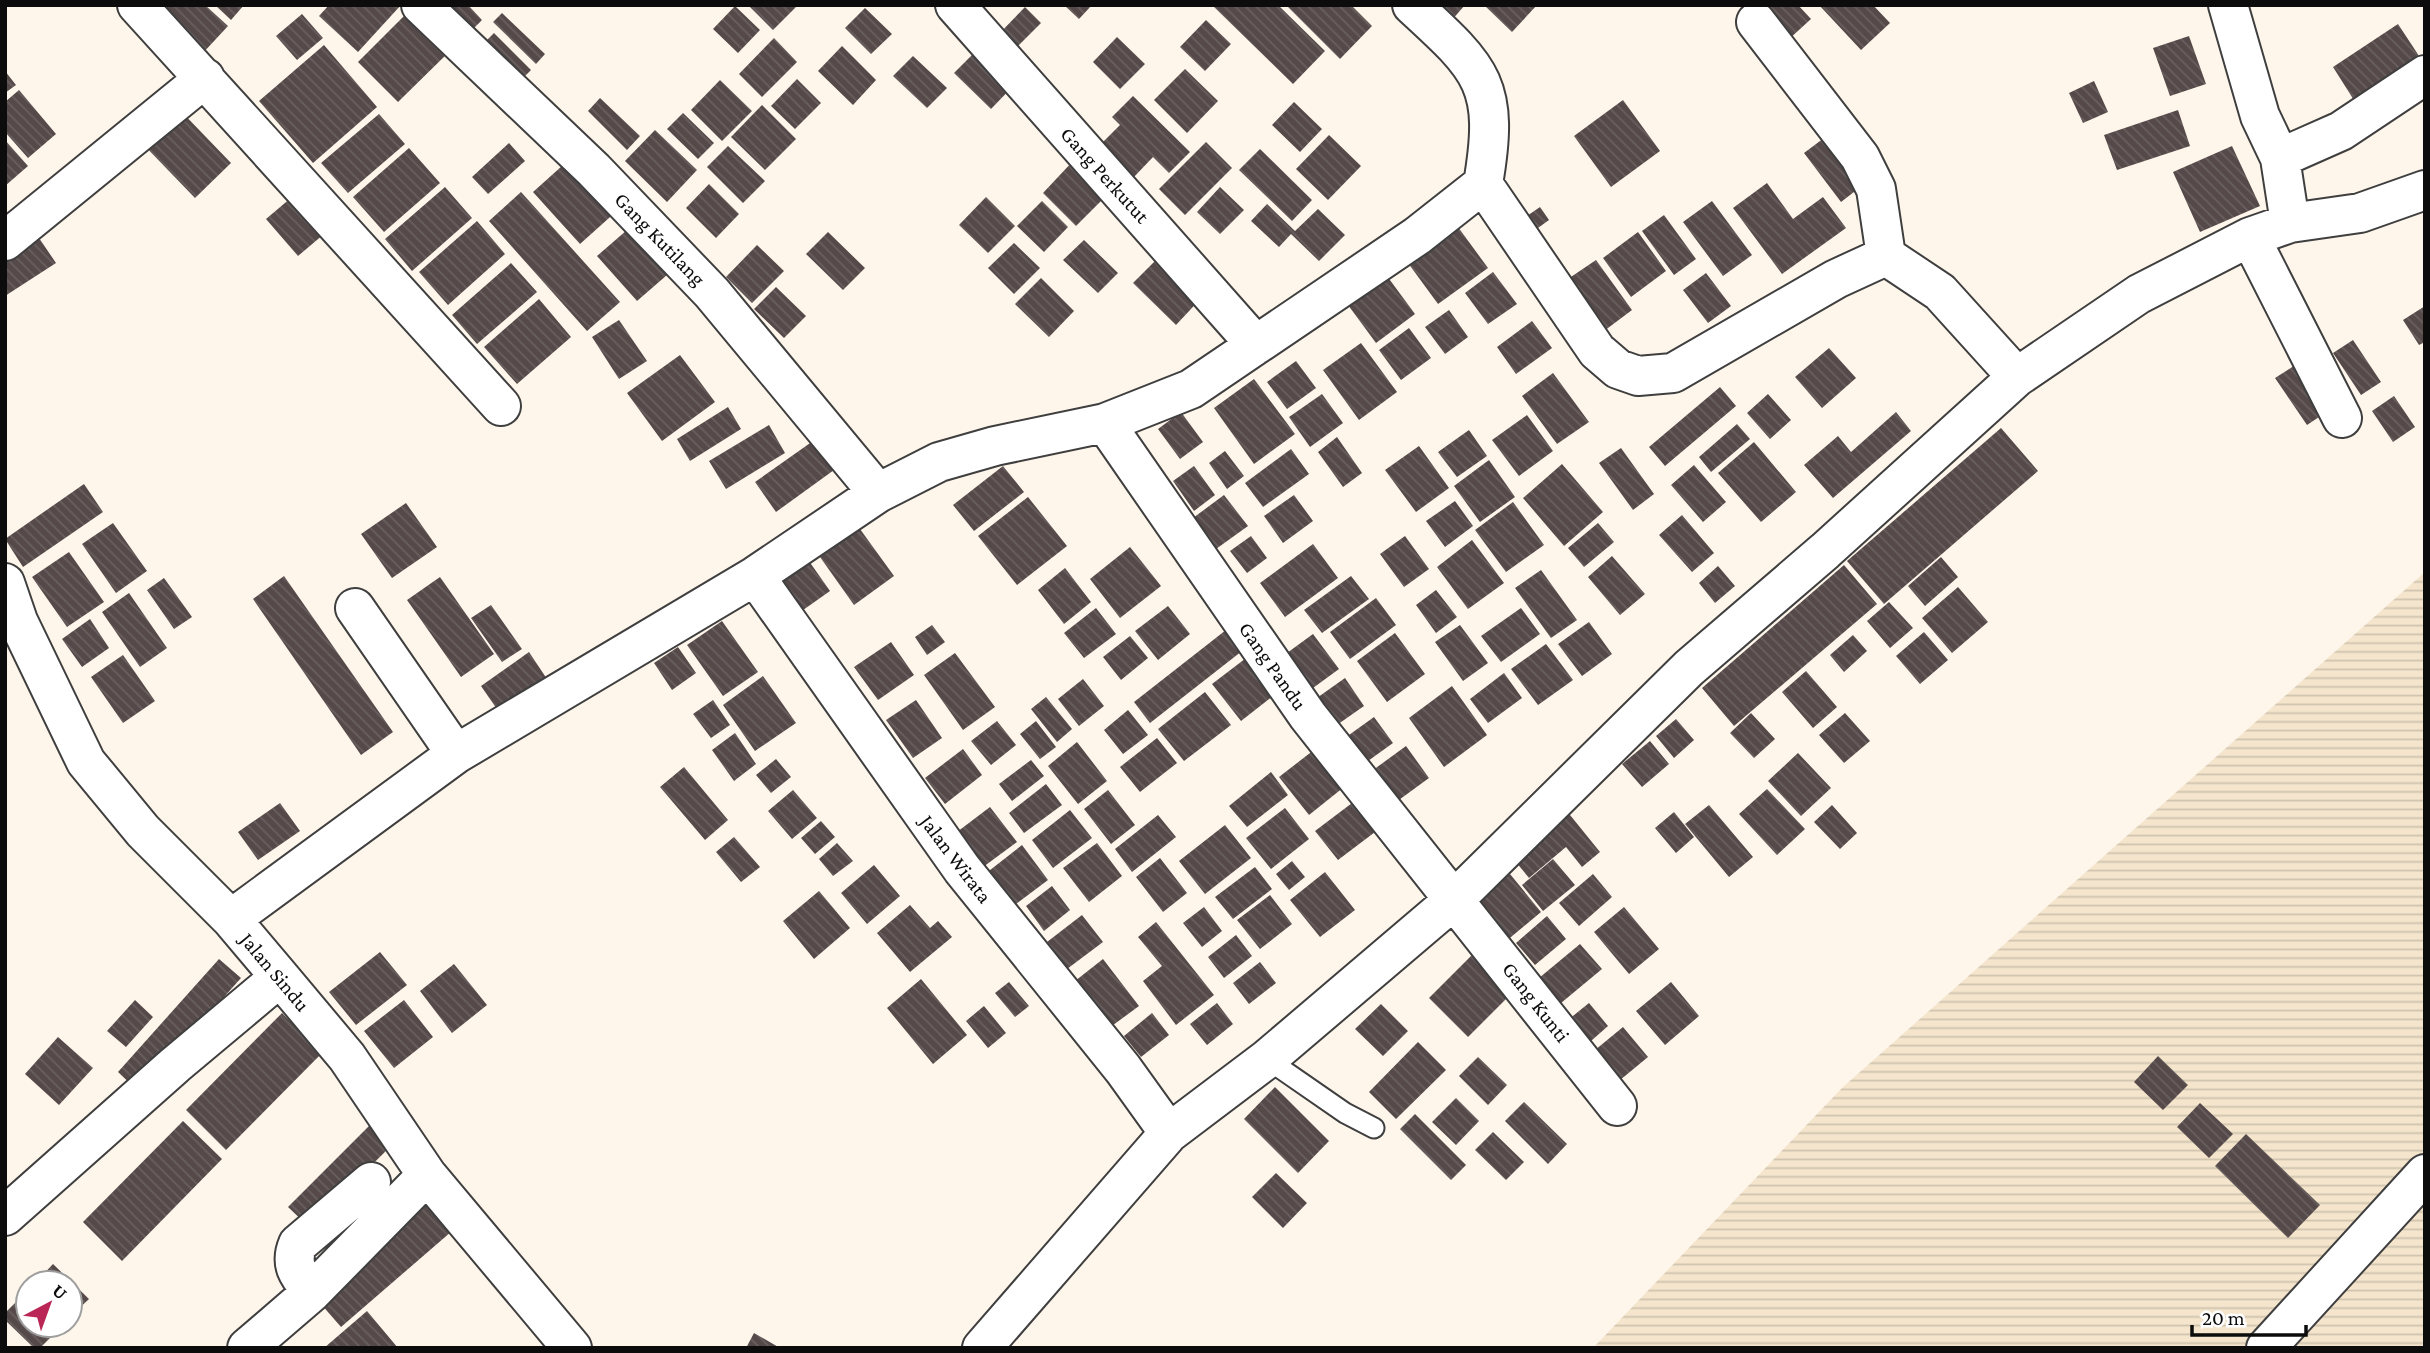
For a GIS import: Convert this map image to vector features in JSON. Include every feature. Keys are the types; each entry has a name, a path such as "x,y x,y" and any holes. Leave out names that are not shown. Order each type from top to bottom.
{"street":[{"path":"137,5 502,406"},
{"name":"Gang Kutilang","path":"421,5 594,170 712,293 878,493"},
{"name":"Gang Perkutut","path":"955,5 1255,345"},
{"path":"1412,5 1469,61 1485,87 1491,122 1483,184 1597,351 1618,369 1638,376 1673,373 1836,279 1886,256"},
{"path":"2228,5 2260,116 2280,158 2290,223"},
{"path":"1756,22 1860,157 1876,189 1886,256 1940,292 2017,377"},
{"path":"2280,158 2341,131 2425,75"},
{"path":"5,241 205,78"},
{"path":"231,919 456,754 755,576 878,493 939,462 995,446 1105,424 1191,389 1417,236 1483,184"},
{"path":"982,1348 1169,1133 1267,1059 1455,898 1689,668 1825,551 2017,377 2139,294 2250,237 2290,223 2360,213 2425,190"},
{"path":"2250,237 2342,418"},
{"name":"Gang Pandu","path":"1105,424 1308,716 1455,898"},
{"name":"Jalan Wirata","path":"755,576 962,869 1123,1069 1169,1133"},
{"name":"Jalan Sindu","path":"5,583 18,621 86,762 143,831 231,919 347,1057 427,1175 572,1348"},
{"path":"355,608 456,754"},
{"name":"Gang Kunti","path":"1455,898 1617,1106"},
{"path":"9,1207 280,977"},
{"path":"247,1348 312,1292 427,1175"},
{"path":"312,1292 295,1270 293,1256 298,1244 371,1182"},
{"path":"2266,1348 2418,1195"}],"lane":[{"path":"1267,1059 1345,1113 1374,1128"}],"shaded area":[{"path":"2425,572 2425,1348 1593,1348 1843,1087"}],"building":[{"path":"149,5 205,5 228,26 202,54"},
{"path":"215,5 244,5 231,20"},
{"path":"329,5 401,5 358,52 319,16"},
{"path":"447,5 468,5 482,20 472,30"},
{"path":"748,5 798,5 773,30"},
{"path":"1064,5 1092,5 1079,19"},
{"path":"1212,5 1278,5 1325,51 1293,84"},
{"path":"1286,5 1351,5 1372,26 1340,59"},
{"path":"1418,5 1465,5 1444,29"},
{"path":"1484,5 1537,5 1512,32"},
{"path":"1756,5 1798,5 1811,19 1788,40"},
{"path":"1819,5 1873,5 1890,23 1861,50"},
{"path":"735,6 760,30 738,53 713,29"},
{"path":"1025,7 1041,23 1014,50 998,35"},
{"path":"865,8 892,34 871,54 845,28"},
{"path":"410,10 451,50 398,102 358,62"},
{"path":"502,13 545,54 536,64 493,22"},
{"path":"302,14 323,38 297,60 276,36"},
{"path":"1206,20 1231,44 1205,71 1180,47"},
{"path":"2398,24 2423,62 2357,105 2333,67"},
{"path":"494,33 531,70 522,79 485,42"},
{"path":"2189,36 2206,84 2170,96 2153,48"},
{"path":"1117,37 1145,64 1120,89 1093,62"},
{"path":"774,38 797,62 762,97 739,74"},
{"path":"983,44 1019,80 991,109 954,73"},
{"path":"324,45 377,107 313,163 259,101"},
{"path":"842,46 876,80 853,105 818,71"},
{"path":"913,56 947,88 927,108 893,76"},
{"path":"1185,69 1218,101 1187,133 1154,100"},
{"path":"5,71 16,85 5,93"},
{"path":"797,79 821,103 795,129 771,106"},
{"path":"720,80 752,111 722,141 691,110"},
{"path":"2094,81 2108,112 2083,123 2069,93"},
{"path":"19,90 56,134 28,158 5,132 5,102"},
{"path":"1133,96 1190,152 1169,173 1153,157 1133,178 1100,145 1120,125 1112,117"},
{"path":"600,98 640,136 627,150 588,111"},
{"path":"1623,100 1660,151 1611,187 1574,136"},
{"path":"1294,102 1322,129 1300,152 1272,125"},
{"path":"762,105 796,139 765,170 731,137"},
{"path":"176,106 231,163 195,198 140,141"},
{"path":"2178,110 2190,146 2117,170 2104,135"},
{"path":"683,113 714,143 698,159 667,129"},
{"path":"379,114 405,144 348,193 321,163"},
{"path":"655,130 697,170 667,202 625,161"},
{"path":"1329,135 1361,166 1328,200 1296,169"},
{"path":"1828,135 1863,185 1841,202 1804,153"},
{"path":"5,140 28,166 5,186"},
{"path":"1206,142 1232,168 1185,215 1159,189"},
{"path":"509,143 525,161 488,194 472,177"},
{"path":"728,146 765,181 743,203 707,167"},
{"path":"2232,146 2260,206 2200,232 2173,172"},
{"path":"409,148 440,183 384,232 353,197"},
{"path":"1260,149 1312,200 1292,221 1239,170"},
{"path":"572,157 619,209 580,244 533,192"},
{"path":"1074,160 1109,193 1076,226 1043,193"},
{"path":"1767,183 1793,219 1823,197 1846,228 1782,274 1733,208"},
{"path":"709,184 739,214 716,238 686,208"},
{"path":"445,187 472,218 412,271 385,239"},
{"path":"1220,187 1244,210 1220,234 1197,212"},
{"path":"521,192 620,302 587,331 489,221"},
{"path":"292,197 324,234 298,256 266,219"},
{"path":"986,197 1015,226 988,253 959,225"},
{"path":"1042,201 1068,227 1044,252 1017,226"},
{"path":"1712,201 1752,255 1723,276 1683,222"},
{"path":"1267,204 1295,231 1318,209 1345,235 1319,261 1291,234 1279,247 1251,221"},
{"path":"1540,207 1549,220 1531,233 1521,220"},
{"path":"1664,215 1696,259 1674,275 1642,231"},
{"path":"477,221 505,254 448,305 419,272"},
{"path":"1458,227 1488,268 1438,304 1408,263"},
{"path":"627,230 667,275 637,301 597,256"},
{"path":"828,232 865,268 843,290 806,254"},
{"path":"1638,232 1666,271 1631,297 1603,258"},
{"path":"39,238 56,263 5,296 5,260"},
{"path":"1084,240 1118,273 1098,293 1063,260"},
{"path":"1014,243 1040,268 1014,294 988,268"},
{"path":"757,245 784,271 752,303 726,277"},
{"path":"1163,253 1205,294 1176,325 1133,283"},
{"path":"1596,260 1632,310 1600,334 1562,283"},
{"path":"511,263 537,292 477,344 452,315"},
{"path":"1493,272 1517,304 1488,324 1465,293"},
{"path":"1706,273 1731,306 1708,323 1683,290"},
{"path":"1387,276 1415,314 1376,343 1348,305"},
{"path":"1041,278 1074,311 1049,337 1015,304"},
{"path":"776,287 806,316 784,338 754,309"},
{"path":"539,299 571,337 517,384 484,347"},
{"path":"2425,306 2425,342 2419,345 2403,320"},
{"path":"1449,310 1468,337 1445,354 1425,327"},
{"path":"619,320 647,361 619,379 592,337"},
{"path":"1532,321 1552,348 1516,374 1497,347"},
{"path":"1409,328 1431,358 1401,380 1379,350"},
{"path":"2353,340 2381,382 2361,395 2333,353"},
{"path":"1361,343 1397,392 1359,420 1323,370"},
{"path":"1829,348 1856,378 1822,408 1795,377"},
{"path":"680,355 715,402 662,441 627,393"},
{"path":"1296,361 1316,388 1287,409 1267,382"},
{"path":"2300,362 2331,409 2307,425 2275,378"},
{"path":"1553,373 1589,422 1557,444 1522,396"},
{"path":"1254,379 1295,434 1254,464 1214,408"},
{"path":"1720,387 1736,406 1665,466 1649,447"},
{"path":"1322,394 1343,423 1310,447 1289,417"},
{"path":"1768,394 1791,420 1770,439 1747,413"},
{"path":"2394,396 2415,427 2393,442 2372,411"},
{"path":"728,407 741,429 690,461 677,439"},
{"path":"1181,412 1203,442 1180,459 1158,429"},
{"path":"1896,412 1911,431 1833,498 1804,465 1838,436 1851,452"},
{"path":"1527,415 1553,451 1519,476 1492,440"},
{"path":"1737,424 1750,439 1711,472 1699,457"},
{"path":"769,425 785,453 726,489 709,461"},
{"path":"2001,428 2038,471 1884,604 1847,561"},
{"path":"1469,430 1487,456 1457,477 1438,452"},
{"path":"1337,437 1362,473 1343,487 1318,452"},
{"path":"813,441 834,470 776,512 755,482"},
{"path":"1754,442 1796,492 1761,522 1718,473"},
{"path":"1419,446 1449,488 1416,512 1385,470"},
{"path":"1621,448 1654,494 1633,510 1599,463"},
{"path":"1291,449 1309,474 1263,507 1245,483"},
{"path":"1225,451 1244,476 1227,489 1209,463"},
{"path":"1489,460 1515,497 1480,522 1454,486"},
{"path":"1562,464 1603,512 1564,546 1523,498"},
{"path":"1694,465 1726,502 1703,522 1671,485"},
{"path":"1003,466 1024,492 974,531 953,505"},
{"path":"1194,466 1215,495 1194,511 1173,481"},
{"path":"84,484 103,512 23,567 5,539"},
{"path":"1224,495 1248,526 1216,549 1193,518"},
{"path":"1294,495 1313,521 1283,543 1264,516"},
{"path":"1028,497 1067,546 1017,585 978,536"},
{"path":"1455,501 1473,526 1445,547 1426,521"},
{"path":"1513,502 1544,545 1506,572 1475,530"},
{"path":"406,503 437,547 392,578 361,534"},
{"path":"1682,515 1714,553 1692,572 1659,535"},
{"path":"113,523 147,571 116,593 82,544"},
{"path":"1598,523 1614,542 1584,567 1568,548"},
{"path":"860,529 894,576 854,605 820,557"},
{"path":"1251,536 1267,558 1247,573 1230,551"},
{"path":"1405,536 1429,569 1404,587 1380,554"},
{"path":"1472,540 1504,583 1468,609 1437,567"},
{"path":"1313,544 1338,578 1285,617 1260,583"},
{"path":"1130,547 1161,586 1120,618 1090,579"},
{"path":"69,552 104,602 67,627 32,577"},
{"path":"804,554 830,591 796,615 770,577"},
{"path":"1612,556 1645,594 1620,615 1588,577"},
{"path":"1941,557 1958,577 1925,606 1908,586"},
{"path":"1844,565 1877,604 1734,726 1702,688"},
{"path":"1718,566 1735,586 1715,603 1699,583"},
{"path":"1065,568 1091,602 1064,624 1038,590"},
{"path":"1541,570 1577,620 1551,638 1515,588"},
{"path":"284,576 393,732 361,755 253,599"},
{"path":"1351,576 1369,599 1322,633 1304,610"},
{"path":"440,577 494,654 461,677 407,600"},
{"path":"164,578 192,617 174,629 147,590"},
{"path":"1958,587 1988,622 1952,653 1922,618"},
{"path":"1436,590 1457,617 1436,633 1416,605"},
{"path":"129,593 167,648 140,667 102,612"},
{"path":"1376,598 1396,625 1350,659 1330,632"},
{"path":"1889,602 1913,628 1890,648 1867,621"},
{"path":"491,605 522,649 502,662 471,618"},
{"path":"1168,606 1190,634 1158,660 1135,631"},
{"path":"1096,608 1116,634 1084,658 1064,633"},
{"path":"1521,608 1540,634 1501,662 1481,636"},
{"path":"90,619 109,648 82,667 62,639"},
{"path":"722,621 758,672 723,696 687,645"},
{"path":"1589,622 1612,654 1582,676 1558,644"},
{"path":"932,625 945,642 927,655 915,637"},
{"path":"1460,625 1488,663 1463,681 1435,642"},
{"path":"1226,630 1242,651 1150,723 1134,702"},
{"path":"1924,632 1948,660 1920,684 1896,656"},
{"path":"1395,633 1425,674 1387,702 1357,661"},
{"path":"1313,634 1339,669 1313,688 1287,653"},
{"path":"1853,635 1867,651 1844,672 1830,655"},
{"path":"1130,636 1148,658 1121,680 1103,657"},
{"path":"891,642 914,675 878,700 854,667"},
{"path":"1546,644 1573,680 1538,705 1511,669"},
{"path":"678,647 696,673 672,690 654,663"},
{"path":"529,652 547,679 499,712 481,686"},
{"path":"1254,652 1283,688 1241,721 1212,684"},
{"path":"955,653 995,707 963,730 924,675"},
{"path":"123,655 155,701 123,723 91,677"},
{"path":"1806,671 1837,707 1813,728 1782,692"},
{"path":"1504,673 1522,698 1488,723 1470,699"},
{"path":"763,676 796,723 755,751 723,705"},
{"path":"1345,678 1364,706 1334,727 1314,700"},
{"path":"1083,679 1104,706 1079,726 1058,699"},
{"path":"1452,686 1487,735 1444,767 1409,718"},
{"path":"1205,692 1231,725 1184,761 1158,729"},
{"path":"1046,697 1072,729 1057,742 1031,709"},
{"path":"713,700 730,725 711,738 693,714"},
{"path":"916,700 942,738 913,758 886,720"},
{"path":"1128,710 1148,735 1123,754 1104,730"},
{"path":"1751,713 1775,739 1754,758 1730,733"},
{"path":"1845,713 1870,741 1844,763 1819,735"},
{"path":"1374,717 1393,743 1361,766 1342,740"},
{"path":"1676,719 1694,740 1674,758 1656,736"},
{"path":"997,721 1016,745 991,765 971,741"},
{"path":"1036,721 1056,747 1040,759 1020,734"},
{"path":"735,733 756,764 734,781 712,750"},
{"path":"1157,738 1177,763 1140,792 1120,767"},
{"path":"1650,741 1669,764 1642,787 1622,764"},
{"path":"1077,742 1107,781 1078,804 1048,766"},
{"path":"1319,746 1349,783 1309,815 1279,777"},
{"path":"1406,746 1429,778 1392,805 1369,773"},
{"path":"963,749 982,775 945,804 925,778"},
{"path":"1798,753 1831,788 1801,816 1768,781"},
{"path":"776,759 791,777 771,793 756,775"},
{"path":"1031,760 1044,776 1012,801 999,784"},
{"path":"684,767 728,820 705,840 660,787"},
{"path":"1271,772 1288,795 1247,827 1229,806"},
{"path":"1046,784 1062,805 1024,833 1009,813"},
{"path":"1767,789 1805,829 1777,855 1739,814"},
{"path":"793,790 817,818 792,839 768,811"},
{"path":"1108,790 1135,825 1111,844 1084,809"},
{"path":"1356,800 1379,829 1338,860 1315,831"},
{"path":"280,803 300,831 258,860 238,832"},
{"path":"1709,805 1753,857 1729,877 1685,824"},
{"path":"1832,805 1857,833 1840,849 1814,822"},
{"path":"990,807 1017,842 979,870 953,835"},
{"path":"1285,808 1309,839 1271,869 1246,838"},
{"path":"1070,810 1092,838 1053,868 1032,840"},
{"path":"1566,810 1600,852 1582,867 1566,847 1529,878 1511,856"},
{"path":"1674,812 1694,837 1676,853 1655,828"},
{"path":"1158,815 1176,837 1132,872 1115,849"},
{"path":"821,821 835,837 815,854 801,838"},
{"path":"1225,825 1251,858 1205,894 1179,861"},
{"path":"734,837 760,867 741,882 716,852"},
{"path":"837,843 853,861 833,876 819,859"},
{"path":"1097,843 1122,876 1089,902 1063,868"},
{"path":"1022,845 1048,880 1012,907 985,874"},
{"path":"1160,858 1187,893 1163,912 1136,877"},
{"path":"1553,859 1575,885 1543,911 1522,885"},
{"path":"1292,861 1305,877 1289,890 1276,874"},
{"path":"874,865 900,896 867,924 841,893"},
{"path":"1255,867 1272,889 1233,919 1215,897"},
{"path":"1325,872 1355,910 1320,937 1290,900"},
{"path":"1510,874 1541,912 1505,942 1473,904"},
{"path":"1593,874 1612,897 1579,926 1559,903"},
{"path":"1052,886 1070,910 1044,931 1026,906"},
{"path":"819,891 850,928 814,959 783,921"},
{"path":"1270,895 1292,924 1260,949 1237,920"},
{"path":"910,905 930,928 938,921 952,937 910,972 877,933"},
{"path":"1204,907 1222,931 1202,947 1183,923"},
{"path":"1624,907 1659,949 1629,974 1594,932"},
{"path":"1082,915 1103,942 1067,969 1047,942"},
{"path":"1547,916 1566,939 1535,965 1516,943"},
{"path":"1156,922 1214,995 1176,1025 1143,981 1162,966 1138,937"},
{"path":"1236,935 1252,956 1224,978 1208,957"},
{"path":"1580,944 1602,969 1555,1008 1533,983"},
{"path":"380,952 407,985 356,1025 329,992"},
{"path":"1474,953 1513,992 1468,1037 1429,998"},
{"path":"219,959 241,978 139,1092 118,1072"},
{"path":"1103,959 1139,1006 1105,1031 1070,985"},
{"path":"1260,962 1276,983 1249,1004 1233,983"},
{"path":"454,964 487,1005 452,1033 420,991"},
{"path":"921,979 967,1035 933,1064 887,1008"},
{"path":"1009,982 1029,1006 1015,1017 995,993"},
{"path":"1671,982 1699,1016 1665,1045 1636,1011"},
{"path":"135,1000 153,1017 126,1047 107,1031"},
{"path":"404,1000 433,1037 394,1068 364,1031"},
{"path":"1217,1003 1233,1024 1207,1045 1190,1024"},
{"path":"1589,1003 1608,1026 1583,1048 1563,1024"},
{"path":"1381,1004 1408,1031 1383,1056 1355,1029"},
{"path":"984,1006 1006,1033 988,1048 966,1021"},
{"path":"282,1013 322,1053 226,1150 186,1110"},
{"path":"1152,1013 1169,1035 1141,1057 1124,1036"},
{"path":"1623,1027 1648,1057 1614,1085 1589,1055"},
{"path":"58,1037 93,1068 59,1105 25,1074"},
{"path":"1418,1042 1446,1070 1396,1119 1369,1092"},
{"path":"2158,1056 2188,1085 2163,1110 2134,1082"},
{"path":"1478,1057 1507,1085 1488,1105 1459,1076"},
{"path":"1275,1087 1329,1141 1298,1173 1244,1119"},
{"path":"1456,1098 1479,1121 1456,1145 1432,1122"},
{"path":"1524,1102 1567,1144 1548,1164 1505,1121"},
{"path":"2200,1103 2233,1134 2209,1158 2177,1127"},
{"path":"1415,1114 1466,1165 1451,1180 1400,1129"},
{"path":"183,1121 222,1159 122,1261 83,1222"},
{"path":"373,1122 394,1143 309,1227 288,1207"},
{"path":"1493,1132 1524,1162 1506,1180 1475,1150"},
{"path":"2246,1134 2320,1205 2288,1238 2215,1166"},
{"path":"1276,1173 1307,1203 1283,1228 1252,1197"},
{"path":"433,1194 459,1225 341,1327 314,1296"},
{"path":"14,1304 14,1329 5,1320 5,1313"},
{"path":"367,1311 398,1348 324,1348"},
{"path":"754,1333 780,1348 746,1348"},
{"path":"25,1339 49,1339 40,1348 34,1348"}]}
